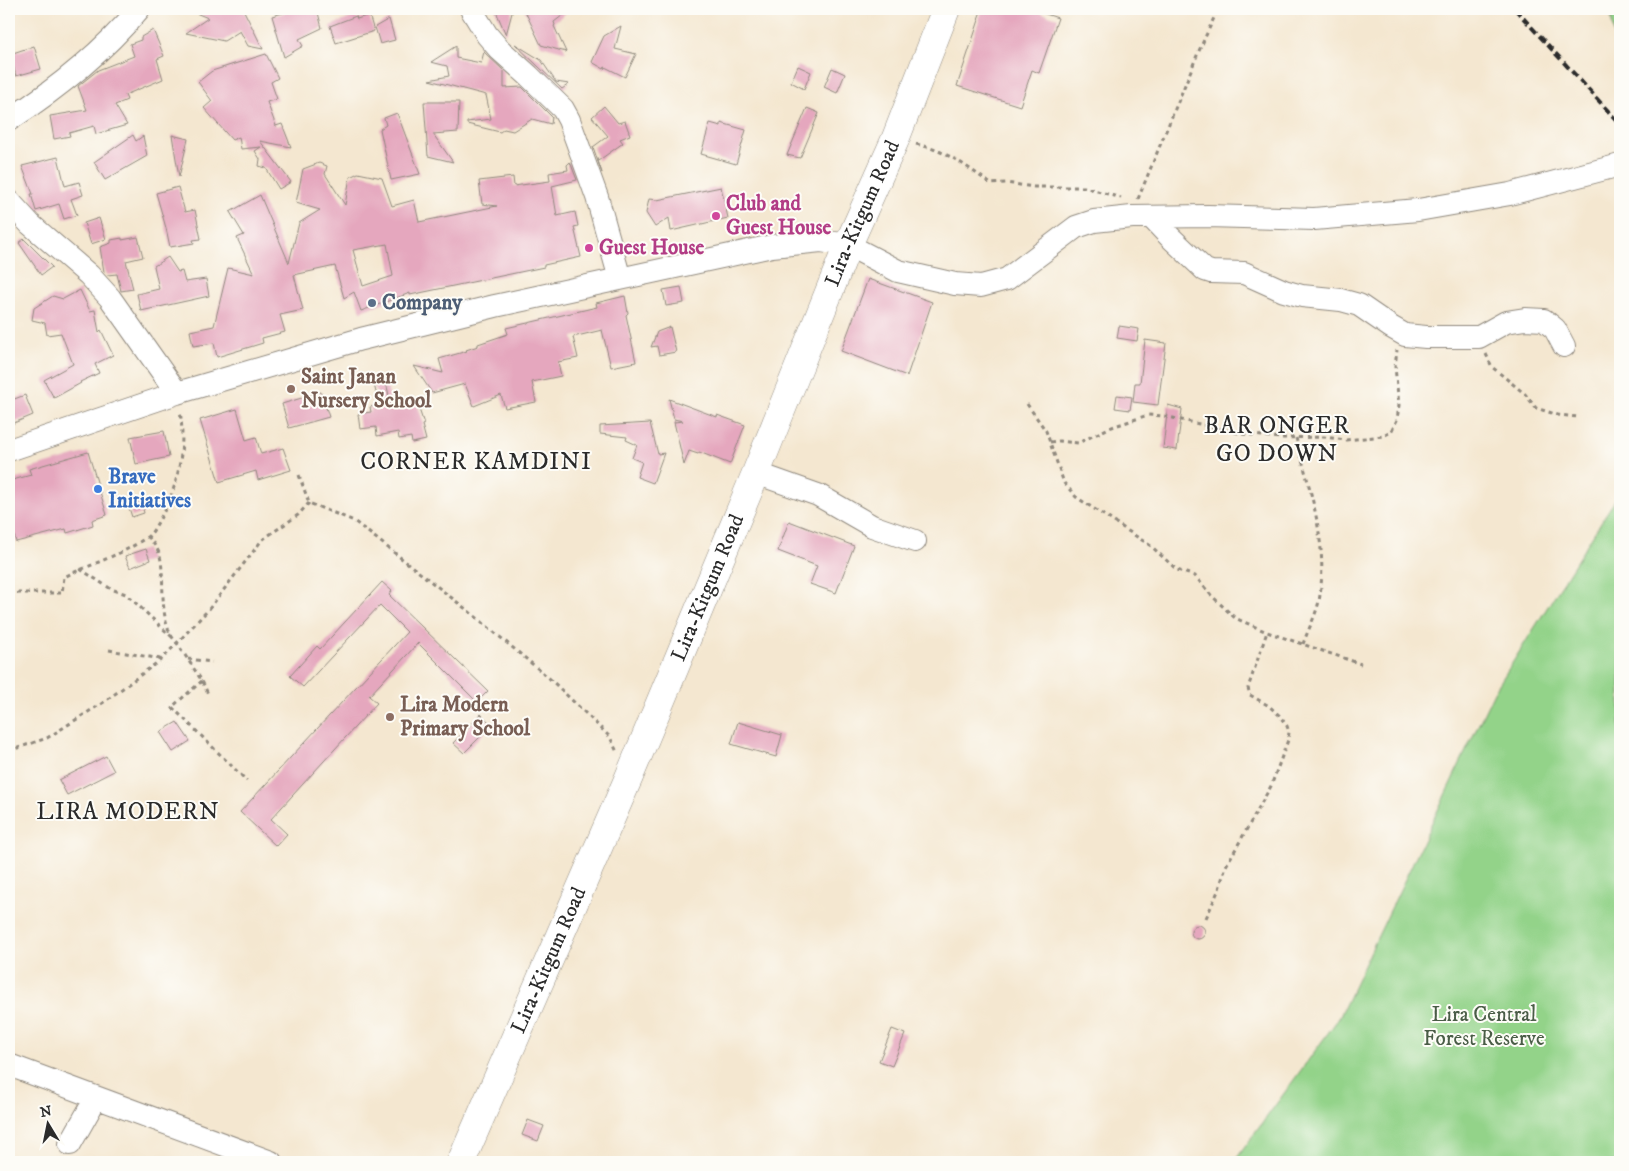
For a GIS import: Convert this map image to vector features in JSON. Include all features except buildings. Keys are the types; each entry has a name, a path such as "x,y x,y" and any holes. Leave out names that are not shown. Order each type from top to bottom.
{"main road":[{"name":"Lira-Kitgum Road","path":"461,1162 629,777 756,473 848,245 895,140 946,9"}],"street":[{"path":"9,120 67,79 119,33 139,9"},
{"path":"471,9 499,50 536,82 563,109 569,120 597,197 620,279"},
{"path":"9,450 177,393 362,340 495,306 772,246 821,241 848,245 898,270 955,284 981,286 1006,279 1076,228 1094,221 1140,212 1314,219 1418,210 1510,194 1620,165"},
{"path":"9,201 30,224 89,275 110,298 177,393"},
{"path":"1140,212 1169,236 1204,270 1210,272 1244,273 1284,291 1302,296 1341,300 1359,305 1405,335 1479,337 1506,322 1525,319 1544,320 1554,329 1564,346"},
{"path":"756,473 818,495 872,526 915,541"},
{"path":"9,1065 271,1162"},
{"path":"70,1144 96,1098"}],"path":[{"path":"895,140 937,149 966,166 991,184 1006,182 1034,187 1084,187 1107,193 1140,212 1198,52 1218,9"},
{"path":"1050,442 1078,443 1109,428 1148,415 1164,416 1243,434 1281,438 1324,437 1346,440 1383,436 1391,432 1397,420 1399,405 1395,367 1396,353 1399,341 1405,335"},
{"path":"1479,337 1492,367 1525,394 1536,408 1558,415 1578,416"},
{"path":"9,593 62,593 64,577 119,552 148,536 166,510 179,471 182,424 177,393"},
{"path":"1027,404 1046,431 1064,483 1076,498 1151,546 1178,570 1195,576 1211,595 1235,618 1267,632 1361,664"},
{"path":"1296,438 1317,519 1321,544 1322,571 1319,602 1303,644"},
{"path":"299,475 309,503 354,520 549,678 610,736 629,777"},
{"path":"9,750 47,738 104,702 162,660 208,609 262,540 298,515 309,503"},
{"path":"148,536 160,555 162,592 166,619 172,637"},
{"path":"80,569 111,589 126,594 172,637 202,681 209,696"},
{"path":"1206,918 1219,889 1226,866 1270,786 1288,740 1288,726 1269,706 1250,694 1248,688 1267,632"},
{"path":"110,650 162,660"},
{"path":"187,659 212,662"},
{"path":"202,681 172,707 247,781"}],"green space":[{"path":"1610,9 1620,9 1620,77"},
{"name":"Lira Central Forest Reserve","path":"1620,492 1620,1162 1234,1162 1339,1018 1494,692"}],"railway":[{"path":"1515,9 1620,124"}],"place":[{"name":"Club and Guest House","path":"716,216"},
{"name":"Guest House","path":"589,248"},
{"name":"Company","path":"372,303"},
{"name":"Saint Janan Nursery School","path":"291,389"},
{"name":"Brave Initiatives","path":"98,489"},
{"name":"Lira Modern Primary School","path":"390,717"}],"district":[{"name":"BAR ONGER GO DOWN","path":"1277,440"},
{"name":"CORNER KAMDINI","path":"476,462"},
{"name":"LIRA MODERN","path":"128,812"}]}
